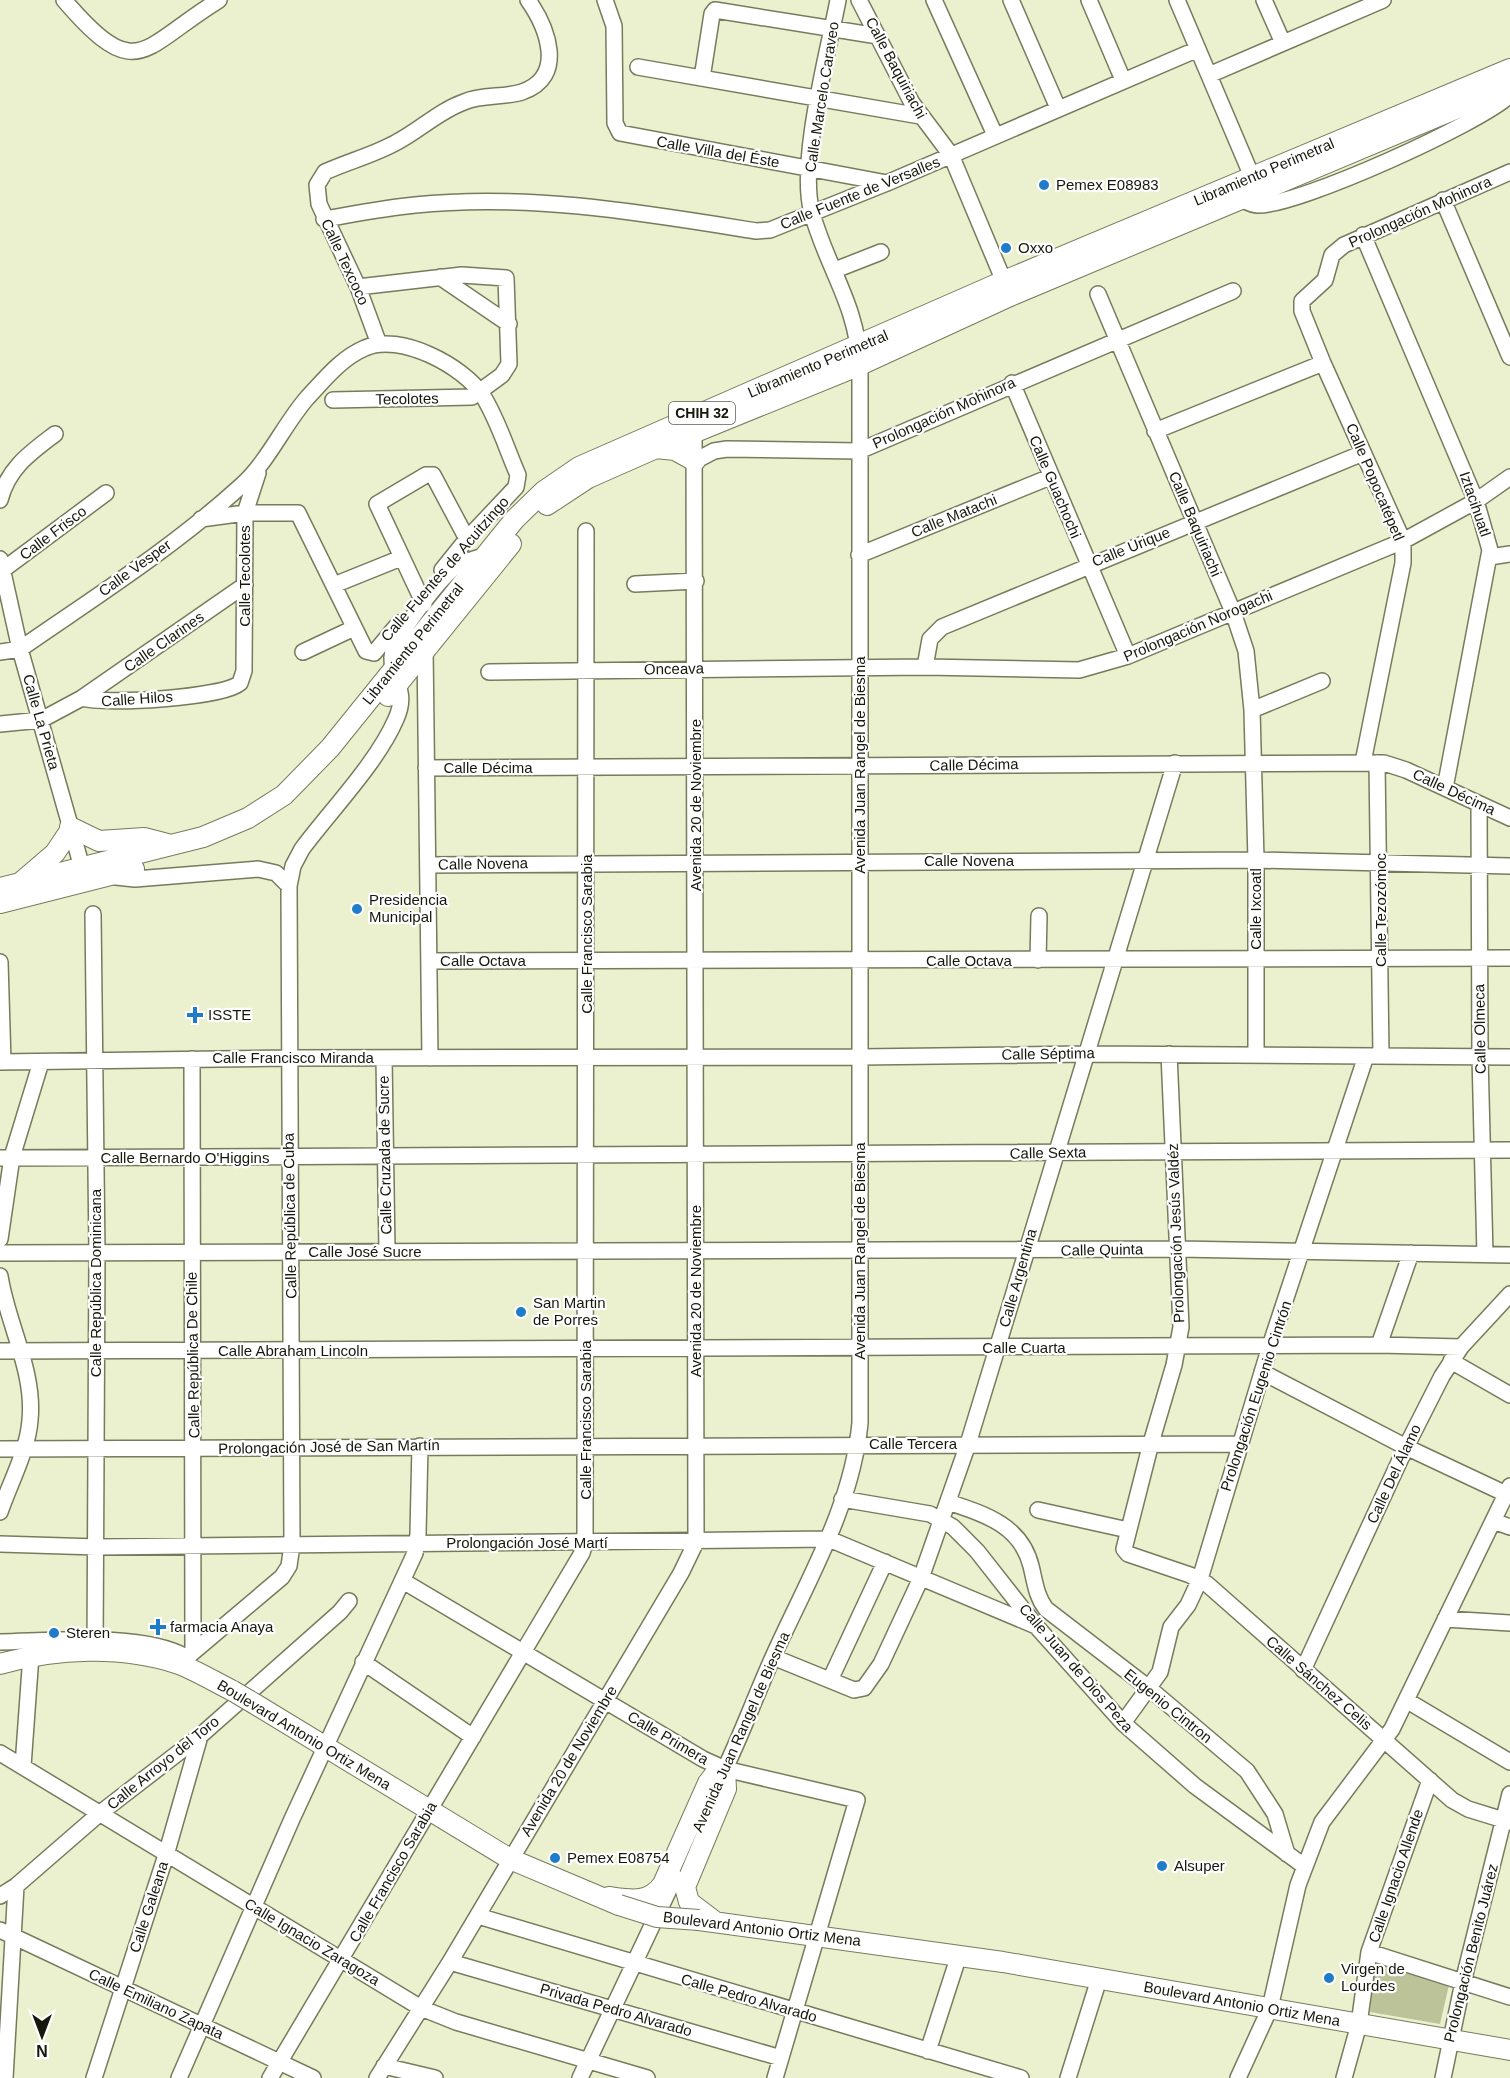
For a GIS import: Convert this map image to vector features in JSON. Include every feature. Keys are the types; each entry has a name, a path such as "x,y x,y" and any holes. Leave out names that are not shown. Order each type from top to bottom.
{"main road":[{"name":"Libramiento Perimetral","path":"1250,189 1510,69"},
{"name":"Libramiento Perimetral","path":"9,887 84,876 111,876 220,844 275,816 308,791 327,771 397,675 423,632 484,556 530,503 567,474 859,356 1007,289 1250,189 1510,86"},
{"name":"Libramiento Perimetral","path":"0,903 226,828 284,795 397,675 425,653 543,508 588,478 656,448 694,424"},
{"path":"656,448 675,450 695,461"},
{"path":"9,887 55,853 70,828 99,841 144,838 174,846"},
{"name":"Boulevard Antonio Ortiz Mena","path":"0,1664 31,1655 96,1646 145,1657 186,1657 233,1691 510,1859 592,1895 657,1917 818,1935 959,1955 1510,2050"},
{"path":"592,1895 638,1900 648,1899 657,1892 663,1884 708,1783 715,1774 725,1769 726,1789 685,1887 689,1902 706,1921"}],"street":[{"path":"64,0 96,36 109,46 129,52 143,50 157,44 219,0"},
{"name":"Calle Texcoco","path":"379,344 358,287 324,219 317,194 319,179 325,172 398,141 464,102 522,92 534,86 547,67 550,45 544,27 528,0"},
{"name":"Calle Villa del Éste","path":"605,0 614,26 615,123 620,133 887,183"},
{"name":"Calle Marcelo Caraveo","path":"838,0 809,168 812,213 856,327 859,356"},
{"name":"Calle Baquiriachi","path":"859,0 920,116 951,155 1007,289"},
{"path":"934,0 995,135"},
{"path":"1011,0 1058,108"},
{"path":"1089,0 1123,80"},
{"path":"1177,0 1209,75 1250,189 1251,204 1264,205 1328,185 1416,148 1486,112 1510,95"},
{"path":"1264,0 1283,43"},
{"path":"1209,75 1283,43 1355,5 1383,0"},
{"path":"702,78 713,11 878,36"},
{"name":"Calle Fuente de Versalles","path":"324,219 416,205 506,204 622,209 763,231 887,183 1198,49"},
{"path":"638,67 920,116"},
{"name":"Prolongación Mohinora","path":"1332,255 1344,244 1363,235 1510,172"},
{"path":"1443,200 1510,357"},
{"name":"Iztacihuatl","path":"1363,235 1476,501 1490,557 1445,788"},
{"path":"835,270 881,252"},
{"name":"Calle Popocatépetl","path":"1332,255 1325,280 1306,295 1302,304 1323,363 1402,541 1402,563 1370,763"},
{"path":"260,467 290,419 340,364 366,347 379,344 407,347 429,354 450,366 480,392 502,375 509,364 506,278 440,276 358,287"},
{"path":"440,276 509,324"},
{"name":"Prolongación Mohinora","path":"695,461 714,451 726,449 859,451 1012,383 1233,291"},
{"name":"Calle Baquiriachi","path":"1098,294 1233,612 1246,651 1255,763"},
{"name":"Avenida Juan Rangel de Biesma","path":"580,2078 725,1769 773,1657 829,1539 858,1444 862,962 859,356"},
{"path":"1155,431 1323,363"},
{"name":"Calle Guachochi","path":"1012,383 1087,565 1128,656"},
{"name":"Tecolotes","path":"333,400 460,399 480,392"},
{"name":"Calle Fuentes de Acuitzingo","path":"354,628 370,654 423,601 467,539 518,482 518,475 480,392"},
{"name":"Avenida 20 de Noviembre","path":"381,2072 478,1916 681,1573 696,1542 694,424"},
{"path":"0,500 9,474 30,452 55,434"},
{"name":"Calle Urique","path":"925,667 930,639 942,627 1087,565 1363,453"},
{"name":"Calle Tecolotes","path":"237,686 244,671 245,513 260,467"},
{"name":"Calle Vesper","path":"20,650 201,519 260,467"},
{"path":"467,539 433,475 426,475 376,505 423,601 456,567 484,556"},
{"name":"Calle Matachi","path":"859,555 1050,477"},
{"name":"Prolongación Norogachi","path":"860,668 1079,670 1128,656 1402,541 1476,501 1510,477"},
{"name":"Calle Frisco","path":"0,572 106,493"},
{"path":"201,519 245,513 298,513 354,628 303,652"},
{"name":"Calle Francisco Sarabia","path":"270,2078 582,1553 585,1543 587,1446 586,531"},
{"path":"1490,557 1510,554"},
{"path":"334,585 401,558"},
{"name":"Calle La Prieta","path":"0,559 0,572 20,650 84,876"},
{"path":"635,584 696,581"},
{"name":"Calle Clarines","path":"82,698 245,585"},
{"name":"Calle República de Cuba","path":"186,1657 282,1577 289,1566 292,1545 289,886 292,867 302,849 391,731 401,705 393,651 399,635 423,601"},
{"path":"423,632 430,1058"},
{"path":"0,652 20,650"},
{"name":"Onceava","path":"489,672 860,668"},
{"path":"1252,710 1322,681"},
{"name":"Calle Hilos","path":"41,720 82,698 102,703 220,692 237,686"},
{"path":"0,724 41,720"},
{"name":"Calle Argentina","path":"773,1657 856,1690 868,1684 881,1664 921,1578 968,1444 998,1348 1025,1251 1175,763"},
{"name":"Calle Ixcoatl","path":"1255,763 1256,1054"},
{"name":"Calle Décima","path":"426,768 1370,763 1394,765 1510,818"},
{"name":"Calle Tezozómoc","path":"1370,763 1381,862 1381,959 1374,1056"},
{"name":"Calle Olmeca","path":"1479,804 1480,1056 1485,1255"},
{"name":"Calle Novena","path":"428,865 1256,860 1478,863 1510,866"},
{"path":"111,876 135,879 258,869 276,873 289,886"},
{"name":"Calle República Dominicana","path":"93,914 97,1254 96,1646"},
{"path":"1038,960 1039,916"},
{"name":"Calle Octava","path":"429,961 862,962 1510,958"},
{"path":"0,962 1,1062"},
{"name":"Calle Séptima","path":"587,1058 1086,1054 1510,1057"},
{"name":"Prolongación Jesús Valdéz","path":"1124,1549 1150,1443 1179,1346 1179,1249 1169,1054"},
{"name":"Prolongación Eugenio Cintrón","path":"1123,1723 1150,1689 1163,1666 1171,1628 1188,1605 1200,1579 1270,1346 1304,1251 1334,1151 1374,1056"},
{"name":"Calle Francisco Miranda","path":"1,1062 288,1058 587,1058"},
{"name":"Calle Cruzada de Sucre","path":"384,1058 387,1252"},
{"name":"Calle República De Chile","path":"186,1657 194,1545 192,1059"},
{"path":"0,1239 6,1157 41,1062"},
{"name":"Calle Sexta","path":"585,1155 1510,1150"},
{"name":"Calle Bernardo O'Higgins","path":"6,1157 96,1159 585,1155"},
{"name":"Calle Quinta","path":"585,1252 1179,1249 1510,1255"},
{"name":"Calle José Sucre","path":"0,1254 585,1252"},
{"path":"1379,1345 1411,1254"},
{"path":"0,1276 21,1351 31,1418 0,1512"},
{"name":"Calle Del Álamo","path":"1303,1670 1406,1447 1451,1361 1510,1294"},
{"name":"Calle Cuarta","path":"587,1348 696,1350 1379,1345 1461,1347"},
{"name":"Calle Abraham Lincoln","path":"0,1351 587,1348"},
{"path":"1451,1361 1510,1395"},
{"path":"1238,2078 1269,2008 1304,1866 1328,1812 1385,1741 1508,1490 1406,1447 1262,1372"},
{"name":"Calle Tercera","path":"587,1446 1240,1444"},
{"path":"179,2078 200,2025 325,1746 403,1581 417,1544 420,1446"},
{"name":"Prolongación José de San Martín","path":"0,1449 587,1446"},
{"name":"Calle Juan de Dios Peza","path":"842,1499 913,1510 942,1519 966,1539 1036,1626 1123,1723 1195,1786 1304,1866"},
{"path":"948,1502 990,1517 1013,1532 1025,1547 1036,1592 1021,1606"},
{"path":"1038,1510 1128,1530"},
{"path":"1493,1521 1510,1527"},
{"name":"Prolongación José Martí","path":"0,1544 97,1547 829,1539 1036,1626"},
{"name":"Calle Sánchez Celis","path":"1124,1549 1128,1554 1200,1579 1459,1805 1507,1821"},
{"path":"830,1680 885,1562"},
{"name":"Calle Primera","path":"403,1581 703,1759 725,1769 857,1800 818,1935"},
{"name":"Eugenio Cintron","path":"1036,1592 1046,1609 1150,1689 1247,1772 1275,1814 1287,1854"},
{"name":"Calle Arroyo del Toro","path":"0,1896 16,1886 99,1814 200,1736 340,1612 349,1600"},
{"path":"1445,1619 1510,1623"},
{"path":"0,1642 96,1646"},
{"path":"23,1766 31,1655"},
{"path":"363,1662 473,1737"},
{"path":"1406,1700 1510,1761"},
{"name":"Calle Galeana","path":"94,2078 166,1855 200,1736"},
{"name":"Calle Ignacio Zaragoza","path":"0,1753 421,2008 456,2022 647,2078"},
{"name":"Calle Ignacio Allende","path":"1344,2078 1359,2024 1369,1952 1430,1780"},
{"name":"Prolongación Benito Juárez","path":"1443,2078 1463,1982 1507,1821 1510,1794"},
{"path":"5,2078 5,1932 16,1886"},
{"name":"Calle Pedro Alvarado","path":"478,1916 1021,2078"},
{"name":"Calle Emiliano Zapata","path":"5,1932 313,2078"},
{"path":"775,2078 818,1935"},
{"path":"1369,1952 1510,1996"},
{"path":"928,2051 959,1955"},
{"name":"Privada Pedro Alvarado","path":"450,1962 781,2058"},
{"path":"1068,2078 1099,1979"},
{"path":"381,2072 435,2078"}],"green space":[{"path":"1375,1960 1449,1985 1440,2024 1370,2012"}],"place":[{"name":"Pemex E08983","path":"1044,185"},
{"name":"Oxxo","path":"1006,248"},
{"name":"Presidencia Municipal","path":"357,909"},
{"name":"ISSTE","path":"195,1015"},
{"name":"San Martin de Porres","path":"521,1312"},
{"name":"farmacia Anaya","path":"158,1627"},
{"name":"Steren","path":"54,1633"},
{"name":"Pemex E08754","path":"555,1858"},
{"name":"Alsuper","path":"1162,1866"},
{"name":"Virgen de Lourdes","path":"1329,1978"}]}
